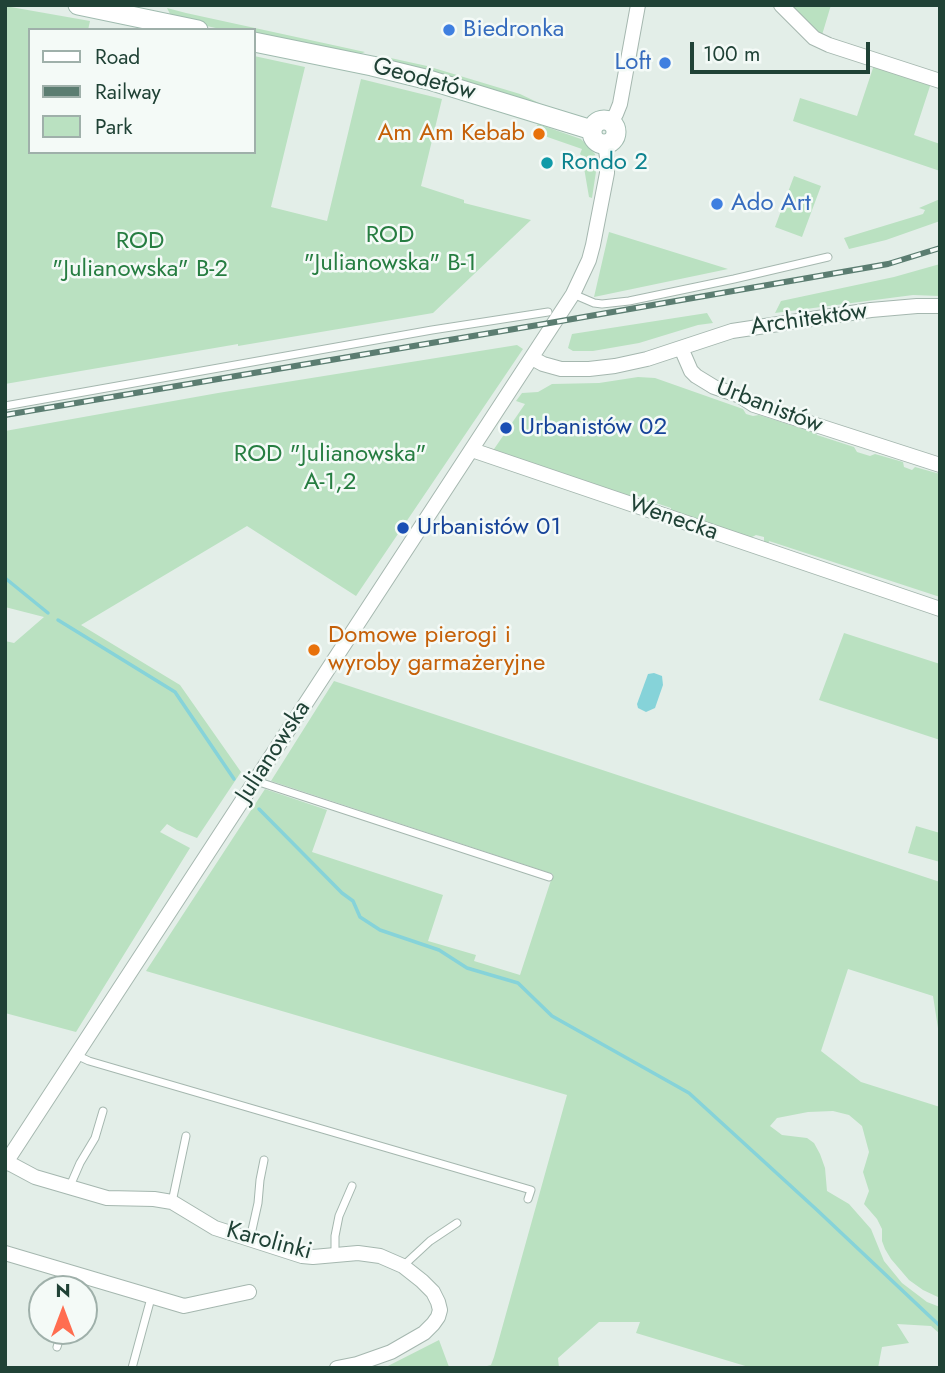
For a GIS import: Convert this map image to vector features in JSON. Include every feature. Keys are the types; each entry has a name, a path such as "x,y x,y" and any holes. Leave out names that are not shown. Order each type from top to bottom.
{"street":[{"path":"78,5 188,28"},
{"name":"Julianowska","path":"6,1163 573,294 593,245 607,173 602,132 620,104 638,5"},
{"path":"781,5 814,38 940,81"},
{"name":"Geodetów","path":"256,41 429,80 602,132"},
{"name":"Architektów","path":"681,348 733,331 791,321 894,308 940,306"},
{"path":"532,358 561,369 589,369 632,363 681,348"},
{"name":"Urbanistów","path":"681,348 691,371 714,387 740,396 754,405 940,466"},
{"name":"Wenecka","path":"471,450 940,609"},
{"name":"Karolinki","path":"6,1163 35,1177 107,1198 172,1202 215,1228 302,1256 372,1254 403,1266 433,1292 440,1310 438,1317 424,1333 391,1352 337,1368"},
{"path":"5,1254 58,1275"},
{"path":"98,1287 184,1306 249,1292"}],"lane":[{"path":"573,294 594,303 629,301 828,257"},
{"path":"5,406 548,312"},
{"path":"255,781 549,877"},
{"path":"76,1055 531,1190 528,1199"},
{"path":"70,1186 80,1163 96,1138 103,1111"},
{"path":"172,1202 186,1136"},
{"path":"250,1240 264,1160"},
{"path":"335,1254 339,1216 352,1186"},
{"path":"403,1266 430,1241 457,1223"},
{"path":"132,1368 151,1298"}],"green space":[{"path":"788,5 831,5 822,35"},
{"path":"5,6 90,21 88,28 28,28 28,154 256,154 256,56 305,67 271,207 327,221 361,79 442,99 421,186 464,200 464,203 531,220 433,313 5,384"},
{"path":"167,8 255,28 216,28 171,16"},
{"path":"256,28 365,52 358,55 256,36"},
{"path":"386,57 427,66 520,94 541,104 389,61"},
{"path":"874,65 931,83 914,135 940,144 940,171 793,121 800,98 857,116"},
{"path":"538,124 581,139 595,154 597,163 589,167 591,170 597,165 592,198 589,197 580,154 582,149 533,132"},
{"path":"794,176 821,186 802,237 775,227"},
{"path":"940,199 940,221 886,240 849,249 844,238 923,214 925,210 919,208"},
{"path":"609,232 728,269 594,297"},
{"path":"940,264 940,296 913,295 775,313 781,301 894,277"},
{"path":"707,313 713,323 639,343 593,351 573,351 568,348 572,334"},
{"name":"ROD \"Julianowska\" A-1,2","path":"517,345 523,349 356,596 247,526 81,625 180,685 241,772 197,838 167,824 160,832 190,848 76,1032 5,1013 5,641 14,643 44,617 5,607 5,431 218,393"},
{"path":"638,377 655,378 743,409 746,414 759,415 816,433 854,447 857,452 903,462 904,467 912,470 915,467 940,474 940,597 769,541 768,544 764,542 764,537 756,535 750,538 671,511 671,508 653,502 651,505 643,502 645,498 642,497 637,496 635,499 492,452 525,404 516,401 522,393 538,392 552,384 599,383"},
{"path":"844,633 940,664 940,740 819,700"},
{"path":"334,681 940,882 940,1041 933,996 848,969 821,1051 861,1082 940,1107 940,1298 909,1280 891,1259 882,1241 882,1229 864,1204 869,1191 863,1172 869,1152 862,1126 849,1115 833,1111 808,1112 777,1118 770,1126 782,1135 807,1138 814,1143 825,1168 827,1191 849,1204 871,1229 884,1261 902,1283 927,1302 940,1307 940,1334 931,1326 897,1324 909,1343 882,1347 878,1368 752,1368 636,1333 640,1322 599,1322 558,1358 559,1368 479,1368 491,1365 494,1357 567,1095 146,971 265,789 327,810 312,852 443,895 428,941 476,955 474,961 520,975 553,874 271,781"},
{"path":"916,826 940,833 940,862 908,853"},
{"path":"439,1340 451,1368 384,1368"}],"water":[{"path":"648,674 662,676 663,685 655,708 646,712 638,708 637,704"}],"waterway":[{"path":"5,578 48,613"},
{"path":"58,620 175,692 234,779"},
{"path":"259,809 353,901 360,917 380,930 439,950 467,968 518,983 552,1016 689,1093 940,1326"}],"railway":[{"path":"5,415 888,264 940,248"}],"place":[{"name":"Biedronka","path":"449,30"},
{"name":"Loft","path":"665,63"},
{"name":"Am Am Kebab","path":"539,134"},
{"name":"Rondo 2","path":"547,163"},
{"name":"Ado Art","path":"717,204"},
{"name":"Urbanistów 02","path":"506,428"},
{"name":"Urbanistów 01","path":"403,528"},
{"name":"Domowe pierogi i wyroby garmażeryjne","path":"314,650"}],"park label":[{"name":"ROD \"Julianowska\" B-1","path":"390,250"},
{"name":"ROD \"Julianowska\" B-2","path":"140,256"}]}
